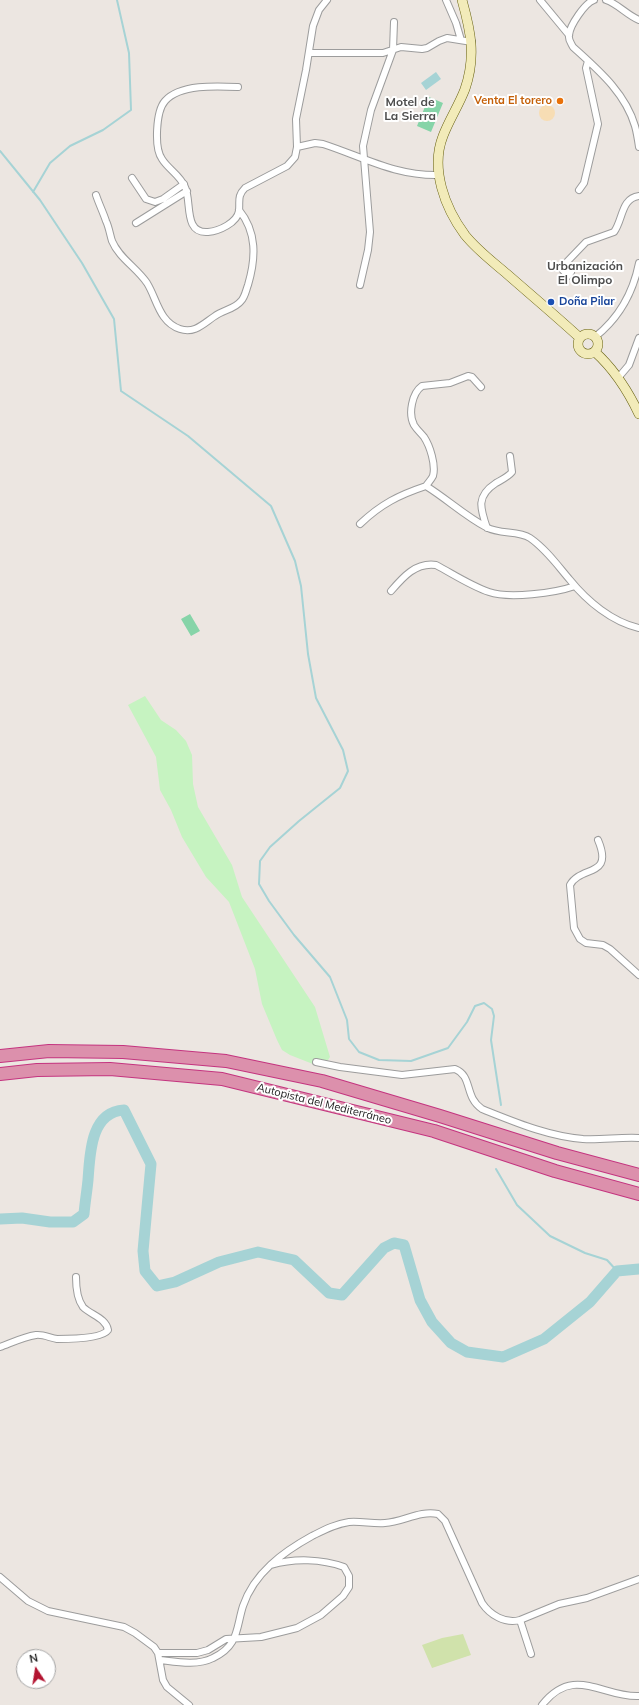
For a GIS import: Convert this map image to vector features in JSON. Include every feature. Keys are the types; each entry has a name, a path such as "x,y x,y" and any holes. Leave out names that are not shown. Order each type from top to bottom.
{"highway":[{"name":"Autopista del Mediterráneo","path":"0,1056 49,1051 122,1052 226,1061 322,1081 557,1153 639,1175"},
{"name":"Autopista del Mediterráneo","path":"0,1074 37,1070 110,1068 222,1079 434,1131 555,1171 639,1194"}],"main road":[{"path":"462,0 472,42 471,62 464,90 439,145 437,157 439,175 449,208 466,236 485,255 580,338"},
{"path":"580,338 589,334 595,337 598,342 595,352"},
{"path":"580,338 578,345 583,353 589,354 595,352"},
{"path":"595,352 604,360 618,378 639,414"}],"street":[{"path":"238,87 214,86 176,92 164,102 160,108 158,152 162,160 184,184 187,191 190,221 192,226 198,231 209,232 222,229 235,218 239,210 241,192 245,188 287,166 295,157 297,147 296,119 313,26 319,10 327,0"},
{"path":"446,0 456,23 461,40"},
{"path":"540,0 569,36 573,47 609,81 621,96 635,125 639,147"},
{"path":"569,36 571,27 581,12 591,1 594,0"},
{"path":"610,1 632,17 639,20"},
{"path":"360,285 368,250 370,232 363,146 371,110 393,50 394,22"},
{"path":"309,53 383,53 401,47 427,48 443,39 472,42"},
{"path":"579,190 584,184 598,124 586,68 588,61"},
{"path":"297,147 314,143 323,144 399,172 422,176 439,175"},
{"path":"132,178 146,199 155,202 163,199 184,184"},
{"path":"136,223 187,191"},
{"path":"96,195 107,221 112,241 117,250 147,283 166,320 172,325 185,330 191,330 206,324 220,312 236,306 245,294 252,273 254,248 250,228 246,219 239,210"},
{"path":"564,265 586,242 614,232 627,202 632,196 639,196"},
{"path":"595,337 606,328 623,306 630,293 639,264"},
{"path":"618,378 629,365 639,338"},
{"path":"360,524 384,503 407,492 426,486 433,475 428,444 414,425 412,412 415,392 422,386 450,383 468,376 472,377 481,387"},
{"path":"487,528 481,512 481,499 488,489 512,472 510,456"},
{"path":"426,486 487,528 503,533 522,535 531,538 561,568 575,586 608,615 625,624 639,628"},
{"path":"391,591 410,572 421,566 429,564 436,565 490,592 500,594 552,593 575,586"},
{"path":"598,840 601,848 601,862 597,868 591,872 572,880 570,885 574,928 580,939 586,943 603,945 610,949 639,975"},
{"path":"316,1062 340,1067 402,1075 455,1069 461,1071 465,1077 475,1105 533,1129 555,1135 583,1139 639,1138"},
{"path":"0,1347 37,1335 56,1339 99,1336 106,1333 108,1330 105,1323 83,1307 76,1289 76,1277"},
{"path":"160,1660 192,1663 204,1662 225,1651 234,1640 238,1630 243,1606 248,1594 269,1565 289,1549 335,1525 362,1521 383,1523 395,1522 424,1513 438,1514 445,1521 482,1603 487,1610 506,1621 514,1622 559,1604 586,1598 639,1579"},
{"path":"158,1653 197,1653 208,1650 226,1639 234,1640 261,1637 297,1628 321,1615 343,1596 349,1587 349,1576 344,1567 330,1562 281,1562 269,1565"},
{"path":"0,1577 28,1601 38,1607 48,1611 124,1627 147,1641 158,1653 163,1680 167,1687 189,1705"},
{"path":"520,1620 531,1654"},
{"path":"542,1705 553,1694 562,1688 573,1685 589,1684 629,1696 639,1696"}],"green space":[{"path":"429,97 443,103 431,132 417,126"},
{"path":"190,614 200,631 191,636 181,619"},
{"path":"145,696 161,720 176,730 186,741 192,755 193,784 198,807 232,865 242,897 315,1007 330,1057 326,1063 318,1066 290,1055 282,1050 277,1040 262,1004 255,969 229,902 206,877 182,837 171,810 160,790 156,757 128,705"},
{"path":"463,1634 471,1655 432,1668 422,1645 442,1638"}],"sand":[{"path":"544,105 550,105 555,110 553,119 550,121 544,121 539,116 539,110"}],"water":[{"path":"436,72 441,79 426,90 421,83"}],"waterway":[{"path":"33,192 50,163 70,146 103,130 131,110 129,53 117,0"},
{"path":"0,151 40,200 82,263 114,319 121,391 188,436 271,506 295,561 301,586 308,654 316,698 343,750 348,771 340,788 270,847 260,861 259,884 269,901 294,935 330,977 347,1020 349,1039 359,1052 379,1060 411,1061 448,1048 467,1022 475,1006 484,1003 492,1009 494,1016 491,1040 501,1105"},
{"path":"0,1219 22,1218 50,1222 73,1222 84,1214 91,1147 94,1136 98,1126 104,1118 113,1113 124,1110 151,1164 143,1251 145,1271 157,1286 175,1282 219,1262 258,1252 294,1260 329,1293 342,1295 384,1248 394,1243 404,1245 420,1300 432,1322 451,1343 467,1352 503,1357 544,1339 590,1302 617,1271 639,1269"},
{"path":"496,1169 517,1205 550,1236 585,1253 607,1260 617,1271"}],"place":[{"name":"Venta El torero","path":"560,101"},
{"name":"Doña Pilar","path":"551,302"}],"district":[{"name":"Motel de La Sierra","path":"410,109"},
{"name":"Urbanización El Olimpo","path":"585,273"}]}
